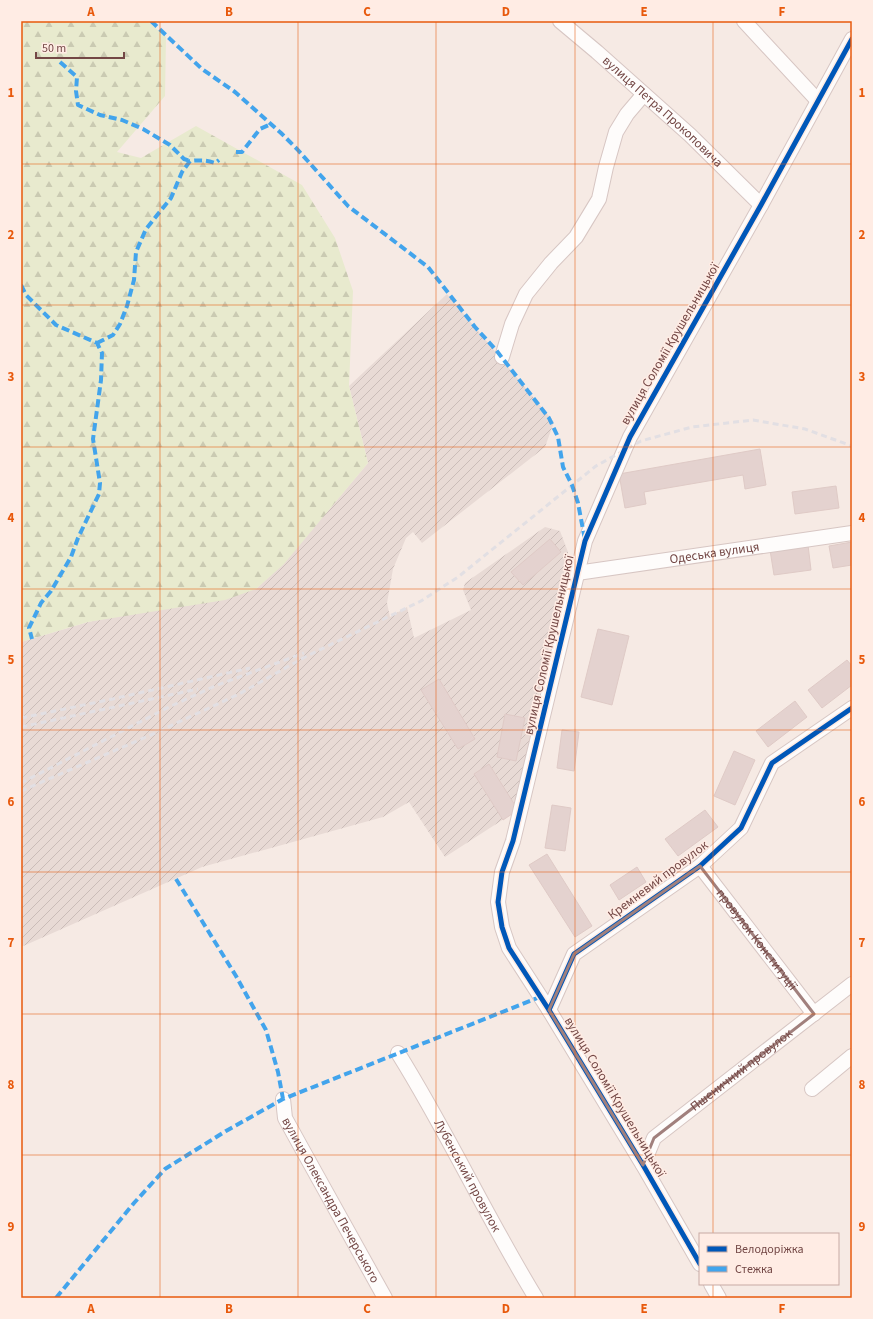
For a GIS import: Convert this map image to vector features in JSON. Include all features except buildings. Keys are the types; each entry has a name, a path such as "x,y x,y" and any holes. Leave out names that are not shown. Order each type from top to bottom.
{"street":[{"name":"вулиця Петра Прокоповича","path":"560,21 598,52 690,135 761,205"},
{"path":"744,21 818,101"},
{"name":"вулиця Соломії Крушельницької","path":"699,1262 644,1165 549,1010 509,948 502,927 498,902 502,872 513,841 585,541 630,437 761,205 852,39"},
{"path":"502,358 512,324 526,294 551,263 576,237 599,199 616,132 627,114 644,94"},
{"name":"Одеська вулиця","path":"577,573 852,533"},
{"name":"Кремневий провулок","path":"549,1010 574,954 700,866 741,828 772,763 852,708"},
{"name":"провулок Конституції","path":"700,866 814,1014"},
{"name":"Пшеничний провулок","path":"644,1165 654,1138 852,984"},
{"name":"Лубенський провулок","path":"398,1053 536,1298"},
{"path":"812,1089 852,1056"},
{"name":"вулиця Олександра Печерського","path":"283,1099 286,1118 292,1130 385,1298"},
{"path":"712,1285 719,1298"}],"highlighted area":[{"path":"700,866 814,1014 654,1138 643,1165 549,1010 574,954"}],"shaded area":[{"path":"447,294 554,422 545,447 422,543 413,532 406,538 393,569 387,603 390,617 407,607 414,638 471,610 463,590 465,583 545,527 560,531 568,552 516,811 445,857 409,802 383,817 202,867 21,947 21,642 88,622 256,589 284,563 368,463 349,386"}],"green space":[{"path":"21,21 147,21 166,37 165,96 117,152 141,158 196,126 302,185 335,238 353,291 349,386 368,463 284,564 256,589 225,600 88,622 21,642"}],"railway":[{"path":"21,791 153,734 239,694 305,657 421,601 458,577 596,466 641,441 692,427 753,420 805,429 852,446"},
{"path":"21,783 169,707 215,686 304,653"},
{"path":"21,718 250,668"},
{"path":"21,727 198,689"}],"marked path":[{"path":"151,21 202,69 235,92 281,133 348,206 428,267 549,418 558,437 563,467 572,485 578,503 585,540"},
{"path":"60,62 77,77 76,91 78,105 100,115 122,120 143,129 170,145 184,159 190,161"},
{"path":"236,152 242,152 260,129 271,124"},
{"path":"97,343 113,335 120,324 127,306 134,280 136,252 146,229 171,198 182,172 190,161 202,160 215,163 219,160"},
{"path":"21,285 26,295 56,325 97,343 102,353 101,380 93,439 100,483 99,494 78,538 71,557 51,591 41,603 29,628 32,639"},
{"path":"176,879 236,976 266,1030 278,1072 283,1099"},
{"path":"56,1298 134,1203 165,1169 226,1131 283,1099 540,997"}],"cycle path":[{"path":"699,1262 643,1165 549,1010 509,948 502,927 498,902 502,872 513,841 585,541 630,437 761,205 852,39"},
{"path":"549,1010 574,954 700,866 741,828 772,763 852,708"}]}
